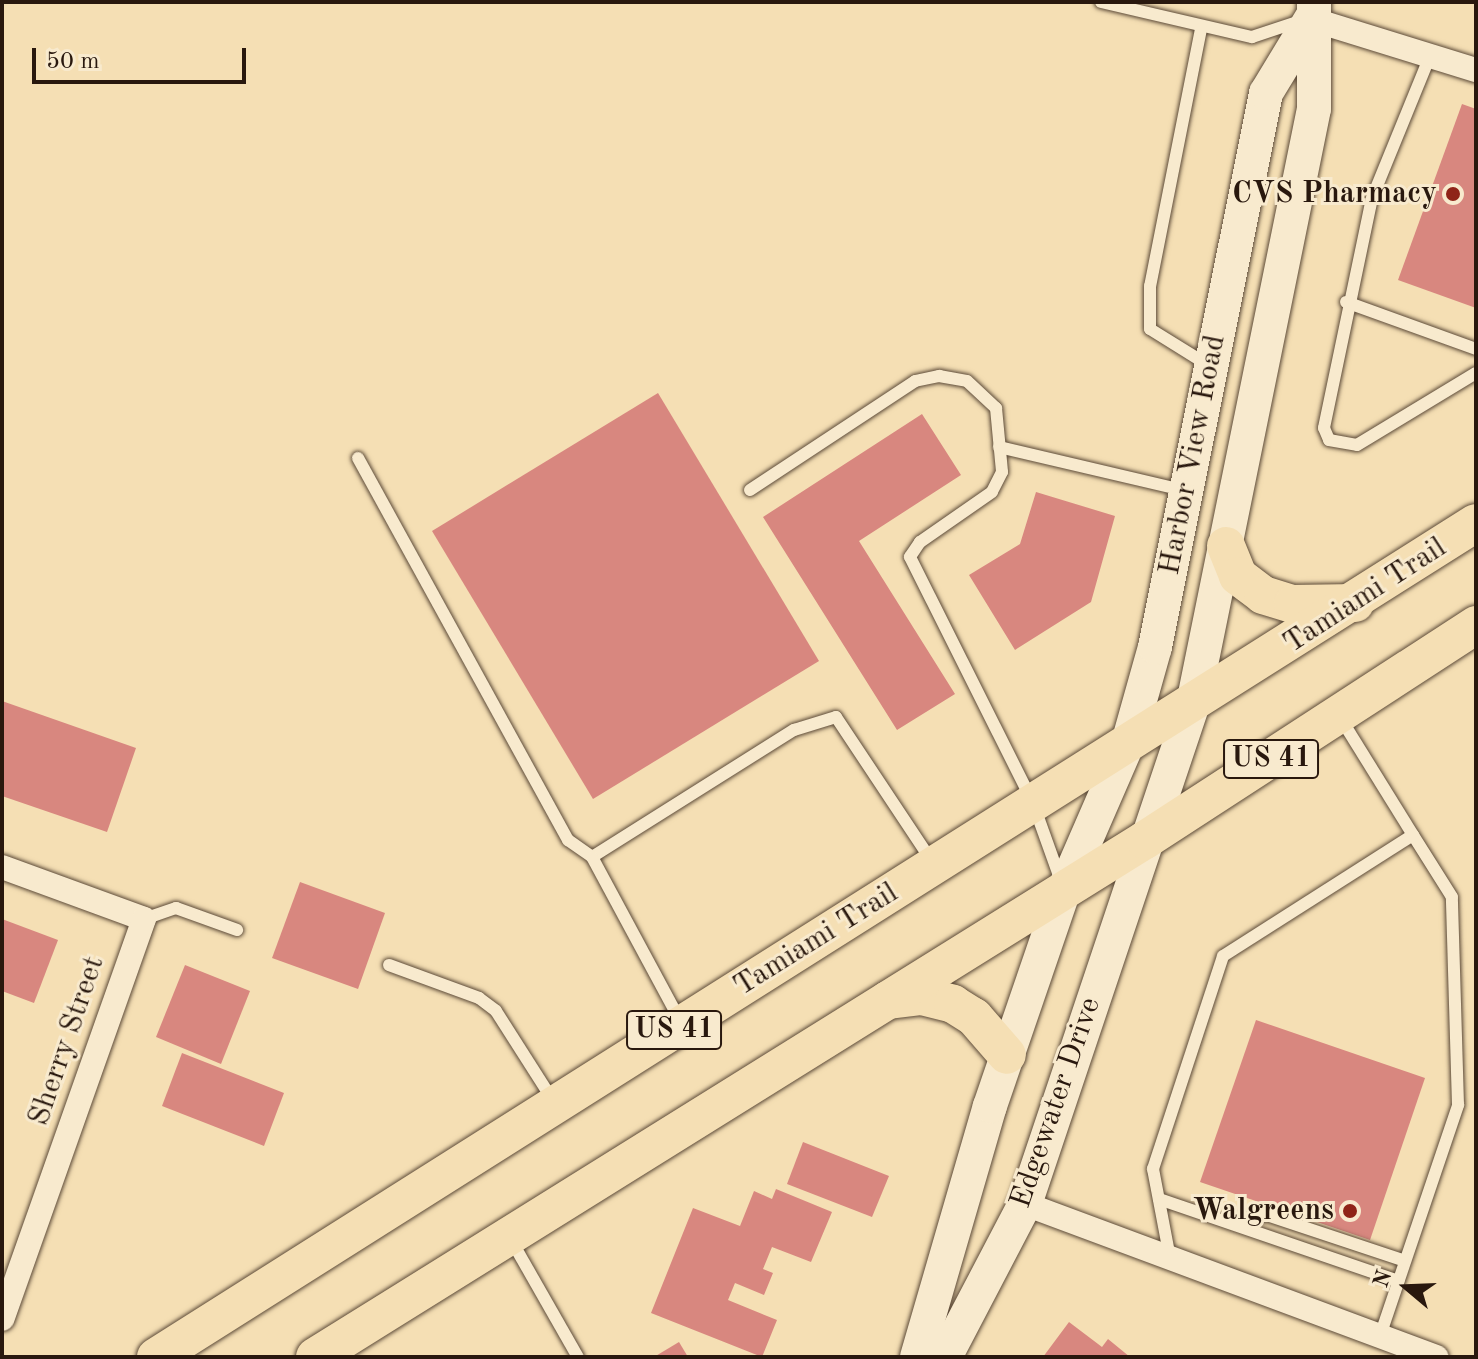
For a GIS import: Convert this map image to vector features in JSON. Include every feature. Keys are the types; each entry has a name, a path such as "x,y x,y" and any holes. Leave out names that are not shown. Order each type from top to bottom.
{"main road":[{"name":"Harbor View Road","path":"1064,890 1128,743 1155,647 1266,93 1313,10"},
{"name":"Harbor View Road","path":"1145,840 1193,704 1226,546 1314,109 1313,10"},
{"name":"Tamiami Trail","path":"170,1351 934,865 1358,603 1476,523"},
{"path":"1226,546 1238,576 1263,595 1293,604 1358,603"},
{"name":"US 41","path":"323,1355 1145,840 1476,625"},
{"name":"Edgewater Drive","path":"945,1357 1025,1204 1145,840"},
{"name":"Edgewater Drive","path":"917,1357 964,1181 1064,890"},
{"path":"888,1000 922,996 953,1004 974,1017 1007,1055"}],"street":[{"path":"1313,10 1430,56 1476,70"},
{"path":"2,867 144,919"},
{"name":"Sherry Street","path":"2,1319 144,919"},
{"path":"1025,1204 1437,1357"}],"lane":[{"path":"1101,2 1201,29 1252,37 1313,10"},
{"path":"1201,29 1150,286 1150,329 1210,367"},
{"path":"1430,56 1372,198 1346,302 1327,400 1329,440 1357,445 1476,373"},
{"path":"1346,302 1476,349"},
{"path":"750,490 915,381 939,376 967,381 996,408 1002,472 992,492 920,542 910,557 1033,803 1064,890"},
{"path":"999,447 1186,491"},
{"path":"358,458 568,840 592,857 683,1024"},
{"path":"1338,715 1452,897 1458,1105 1380,1336"},
{"path":"592,857 794,730 836,717 934,865"},
{"path":"1170,1258 1153,1169 1223,956 1413,835"},
{"path":"144,919 176,908 237,930"},
{"path":"389,965 479,998 496,1011 555,1105"},
{"path":"1159,1199 1398,1281"},
{"path":"1227,1222 1267,1215 1405,1261"},
{"path":"509,1236 578,1357"}],"building":[{"name":"CVS Pharmacy","path":"1462,104 1476,109 1476,308 1398,280"},
{"path":"658,393 819,661 593,799 432,531"},
{"path":"922,414 961,475 859,541 955,694 897,730 763,517"},
{"path":"1036,492 1115,516 1091,602 1015,650 969,575 1020,544"},
{"path":"2,701 136,748 107,832 2,796"},
{"path":"300,882 385,913 358,989 272,958"},
{"path":"2,919 58,940 34,1003 2,991"},
{"path":"185,965 250,991 221,1064 156,1037"},
{"name":"Walgreens","path":"1256,1020 1425,1078 1370,1240 1200,1182"},
{"path":"182,1053 284,1093 264,1146 162,1106"},
{"path":"803,1142 889,1176 872,1217 787,1184"},
{"path":"776,1189 832,1212 811,1262 772,1247 763,1269 773,1273 764,1295 735,1283 728,1300 777,1320 762,1357 651,1313 693,1208 740,1226 754,1191 772,1199"},
{"path":"1069,1322 1102,1347 1108,1339 1130,1357 1043,1357"},
{"path":"679,1342 688,1357 654,1357"}],"place":[{"name":"CVS Pharmacy","path":"1453,194"},
{"name":"Walgreens","path":"1350,1211"}]}
